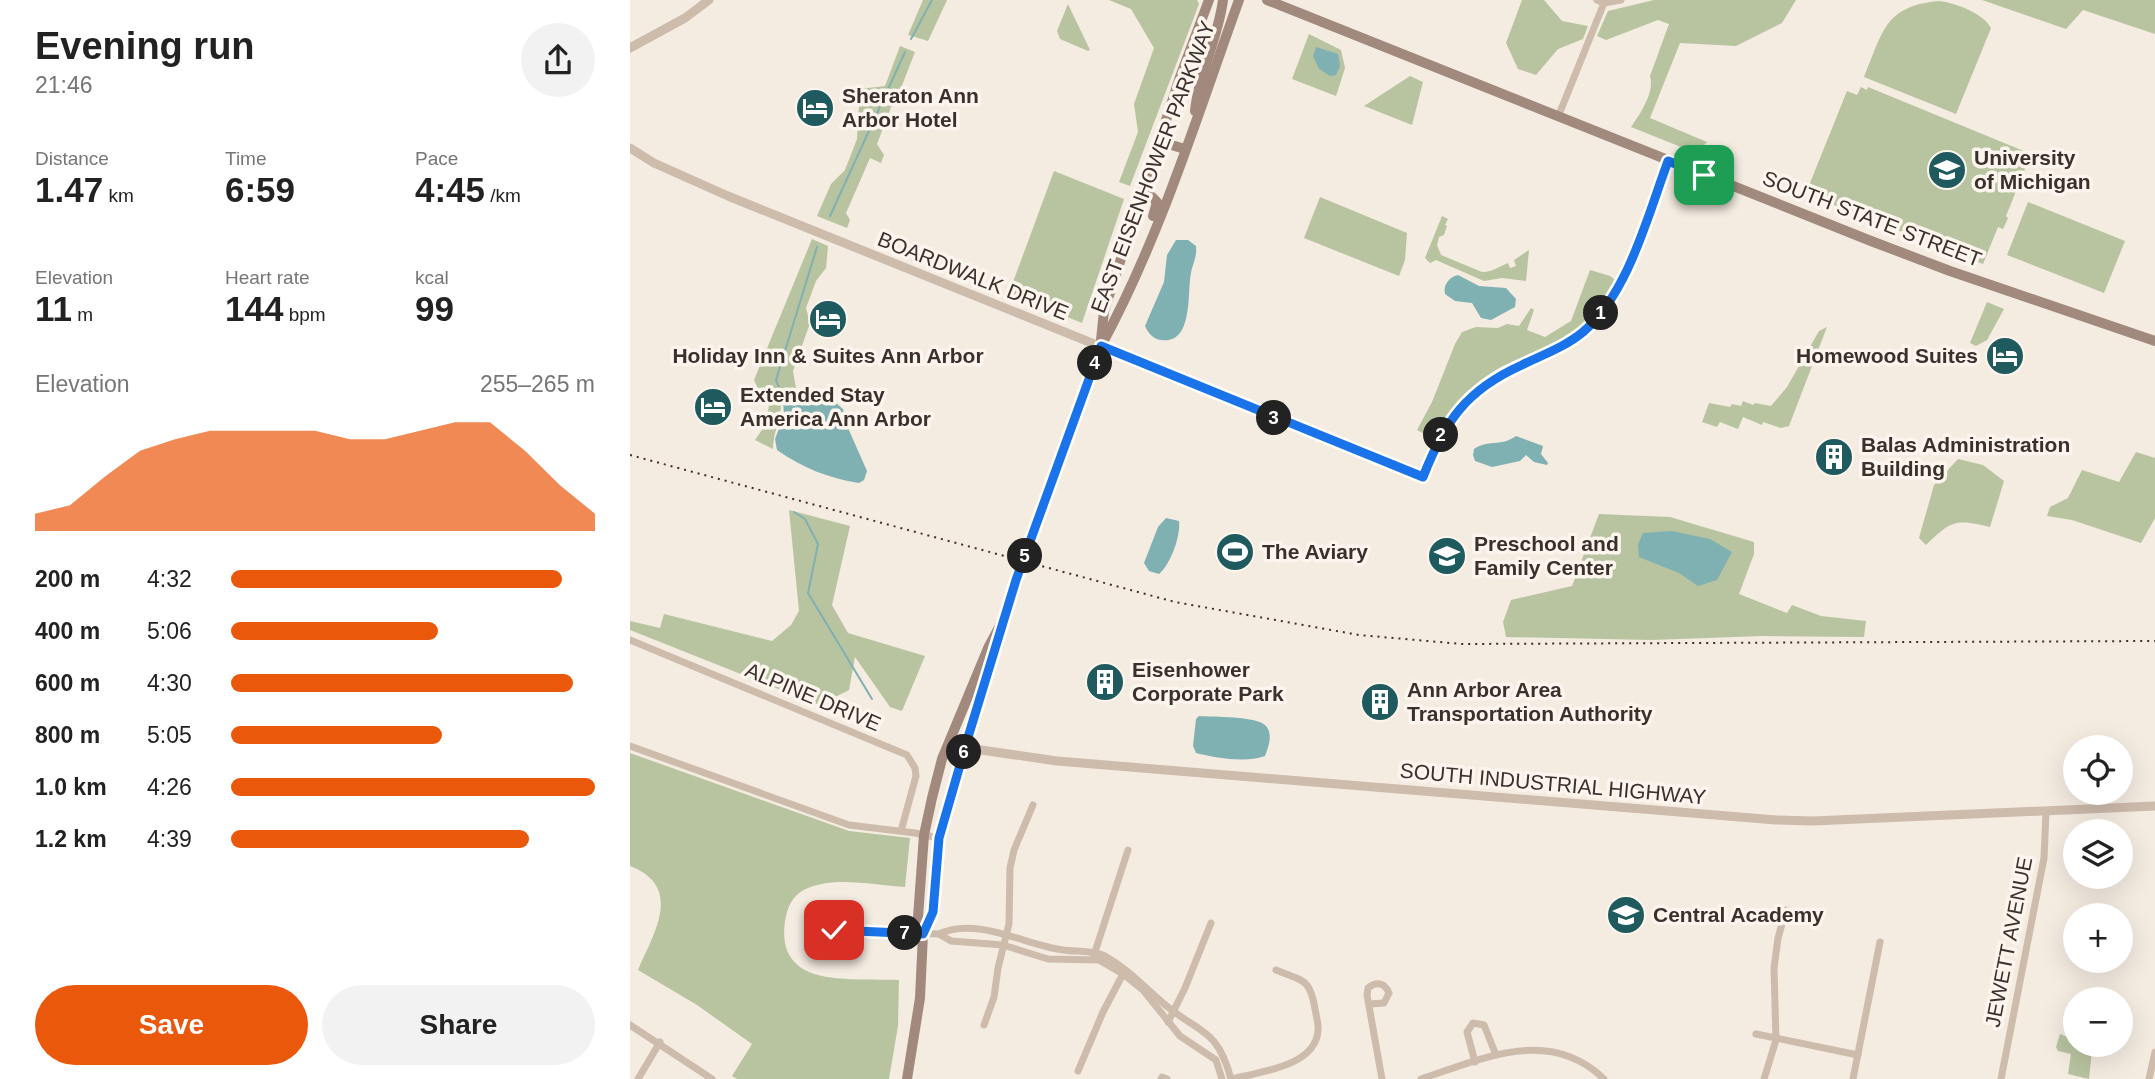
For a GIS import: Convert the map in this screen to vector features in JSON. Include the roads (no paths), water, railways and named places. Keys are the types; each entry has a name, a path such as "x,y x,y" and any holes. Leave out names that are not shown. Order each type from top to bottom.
{"main road":[{"path":"1194,128 1197,95 1214,44 1223,0"},
{"name":"EAST EISENHOWER PARKWAY","path":"923,934 933,912 939,838 1016,580 1101,346 1117,317 1143,256 1194,128 1239,0"},
{"name":"SOUTH STATE STREET","path":"1267,0 1950,271 2155,341"},
{"path":"1185,149 1168,144 1166,129 1198,41 1207,5"},
{"name":"EAST EISENHOWER PARKWAY","path":"1101,346 1104,311 1207,5"},
{"path":"1141,195 1155,199 1157,206 1143,242 1143,256"},
{"name":"EAST EISENHOWER PARKWAY","path":"907,1079 918,1018 923,934 918,917 924,835 942,759 989,646 1004,618"}],"street":[{"path":"630,48 685,18 709,0"},
{"path":"1558,117 1601,1 1621,0"},
{"name":"BOARDWALK DRIVE","path":"630,148 653,163 728,196 1423,477 1442,432 1472,394 1506,372 1564,345 1583,332 1600,314 1624,276 1668,161"},
{"name":"ALPINE DRIVE","path":"630,640 907,755 915,768 916,776 901,831"},
{"name":"SOUTH INDUSTRIAL HIGHWAY","path":"950,742 965,747 1057,761 1776,820 1813,821 2155,806"},
{"path":"630,746 849,825 939,838"},
{"path":"984,1025 995,997 1009,924 1012,859 1033,805"},
{"name":"JEWETT AVENUE","path":"2001,1079 2044,858 2046,812"},
{"path":"1093,956 1128,850"},
{"path":"1764,1079 1776,1040 1773,968 1786,910"},
{"path":"1168,1022 1211,923"},
{"path":"834,930 939,934 950,929 1006,933 1062,950 1093,956 1125,971 1174,1012 1209,1034 1225,1059 1232,1079 1281,1068 1297,1060 1314,1043 1318,1031 1312,989 1304,982 1276,970"},
{"path":"939,934 951,941 1003,945 1048,959 1093,956"},
{"path":"1853,1079 1880,942"},
{"path":"1125,971 1180,1035 1216,1060 1222,1079"},
{"path":"1078,1071 1103,1012 1125,971"},
{"path":"1370,1004 1382,1079"},
{"path":"1475,1062 1466,1032 1473,1023 1484,1026 1496,1055"},
{"path":"630,1025 660,1042 712,1079"},
{"path":"1756,1034 1858,1055"},
{"path":"638,1079 660,1042"},
{"path":"1421,1079 1496,1055 1525,1050 1548,1050 1578,1060 1604,1079"},
{"path":"2149,1079 2155,1052"},
{"path":"1161,1079 1167,1079"}],"water":[{"path":"1316,47 1338,54 1340,66 1336,75 1330,76 1319,69 1313,56"},
{"path":"1176,240 1188,240 1196,246 1187,315 1179,334 1172,339 1161,340 1151,335 1145,326 1164,282 1167,255"},
{"path":"1458,275 1479,286 1506,288 1516,299 1515,307 1491,320 1481,318 1472,303 1455,301 1445,294 1447,282"},
{"path":"795,391 836,403 843,409 848,428 867,471 864,480 859,483 826,475 777,450 775,439 784,416 783,399"},
{"path":"1516,436 1543,446 1541,454 1547,465 1534,462 1526,455 1520,461 1492,467 1475,461 1474,449"},
{"path":"1166,518 1179,521 1179,527 1171,557 1159,574 1149,571 1144,563 1158,527"},
{"path":"1672,531 1710,539 1732,552 1717,580 1698,586 1679,573 1639,557 1638,544 1643,533"},
{"path":"1199,716 1244,718 1265,725 1270,736 1265,756 1240,759 1196,753 1193,746 1196,719"}],"waterway":[{"path":"911,39 932,0"},
{"path":"830,216 905,52"},
{"path":"784,400 776,380 817,247"},
{"path":"794,512 805,519 818,544 808,593 872,699"}],"railway":[{"path":"630,455 1175,602 1359,635 1462,644 2155,641"}],"place":[{"name":"Sheraton Ann Arbor Hotel","path":"815,108"},
{"name":"University of Michigan","path":"1947,170"},
{"name":"Holiday Inn & Suites Ann Arbor","path":"828,319"},
{"name":"Homewood Suites","path":"2005,356"},
{"name":"Extended Stay America Ann Arbor","path":"713,407"},
{"name":"Balas Administration Building","path":"1834,457"},
{"name":"The Aviary","path":"1235,552"},
{"name":"Preschool and Family Center","path":"1447,556"},
{"name":"Eisenhower Corporate Park","path":"1105,682"},
{"name":"Ann Arbor Area Transportation Authority","path":"1380,702"},
{"name":"Central Academy","path":"1626,915"}]}
